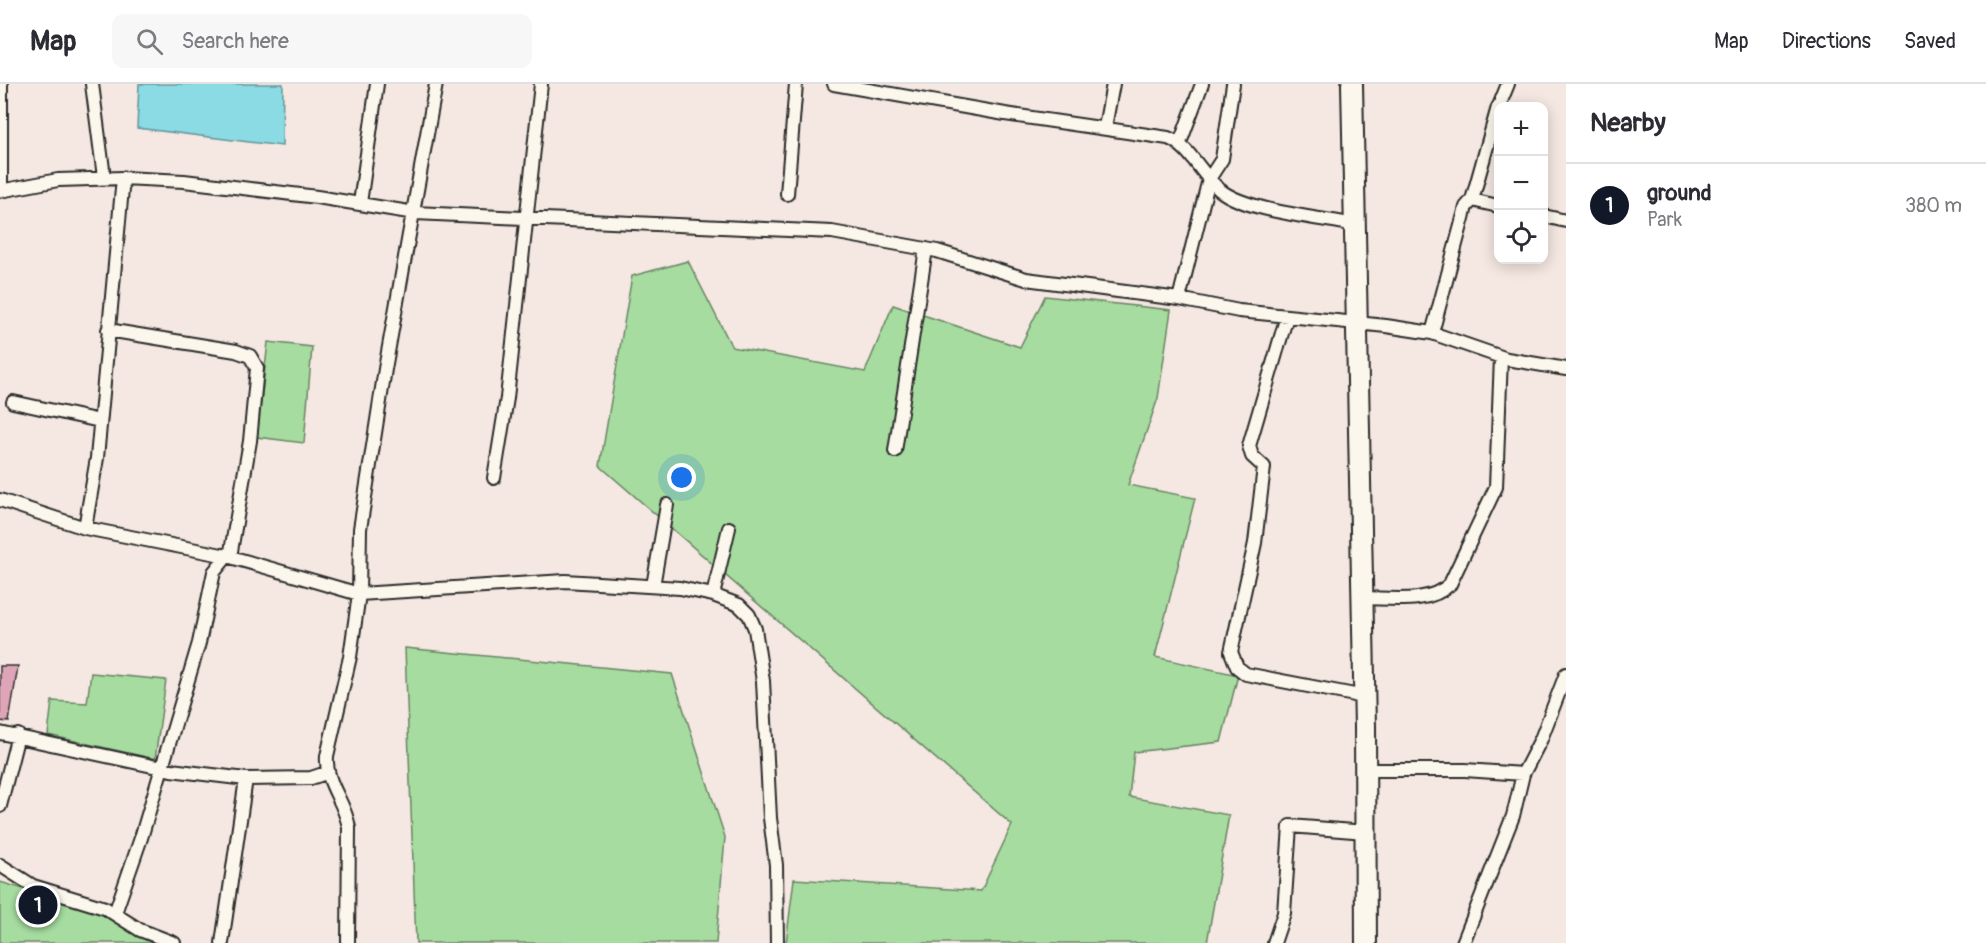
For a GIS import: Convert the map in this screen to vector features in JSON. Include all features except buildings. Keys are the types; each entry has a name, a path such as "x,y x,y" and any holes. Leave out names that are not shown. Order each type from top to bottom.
{"main road":[{"path":"1352,84 1365,697 1366,943"}],"street":[{"path":"1,84 1,191 58,180 104,177 184,181 360,203 415,213 832,231 926,249 1026,279 1179,299 1239,311 1432,333 1501,357 1566,369"},
{"path":"92,84 104,177"},
{"path":"360,203 377,84"},
{"path":"348,943 347,813 326,773 350,657 359,594 360,529 385,369 415,213 436,84"},
{"path":"494,478 507,398 541,84"},
{"path":"787,194 796,84"},
{"path":"834,84 1005,114 1155,134 1180,143 1209,179 1222,191 1246,202 1355,225"},
{"path":"1105,127 1113,84"},
{"path":"1180,143 1202,84"},
{"path":"1179,299 1209,179 1224,152 1233,84"},
{"path":"1501,102 1508,84"},
{"path":"1432,333 1466,207 1472,200 1494,124"},
{"path":"85,528 100,421 123,178"},
{"path":"1472,200 1494,205"},
{"path":"1548,217 1566,221"},
{"path":"895,451 926,249"},
{"path":"1287,316 1249,446 1252,456 1264,467 1255,543 1231,652 1238,667 1246,674 1365,697"},
{"path":"108,330 236,351 250,356 257,368 250,441 228,556 214,572 199,643 162,768 115,913"},
{"path":"1362,598 1428,597 1441,593 1450,585 1496,487 1501,357"},
{"path":"13,402 100,421"},
{"path":"0,500 85,528 228,556 359,594 565,581 653,586 712,595 739,605 749,615 755,629 763,681 770,818 776,865 777,943"},
{"path":"653,586 668,505"},
{"path":"712,595 729,528"},
{"path":"1463,943 1513,816 1523,774 1541,739 1566,674"},
{"path":"0,733 18,735 162,768 246,778 312,778 326,773"},
{"path":"0,806 18,735"},
{"path":"1366,770 1465,770 1523,774"},
{"path":"222,943 246,778"},
{"path":"1274,943 1284,913 1290,826 1366,832"},
{"path":"0,865 33,886 79,898 115,913 140,930 174,943"}],"green space":[{"path":"688,261 732,347 865,372 893,305 1020,347 1045,296 1171,310 1158,398 1128,485 1195,498 1155,657 1238,675 1221,742 1134,752 1129,797 1229,815 1207,943 786,943 794,879 981,891 1012,825 600,466 632,276"},
{"path":"268,342 312,347 304,443 257,437"},
{"path":"405,648 672,674 725,837 716,943 416,943"},
{"path":"91,673 166,680 155,759 48,735 52,701 87,703"},
{"path":"0,882 153,927 151,943 0,943"}],"water":[{"path":"139,84 283,84 282,146 137,128"}],"place":[{"name":"ground","path":"38,905"}]}
